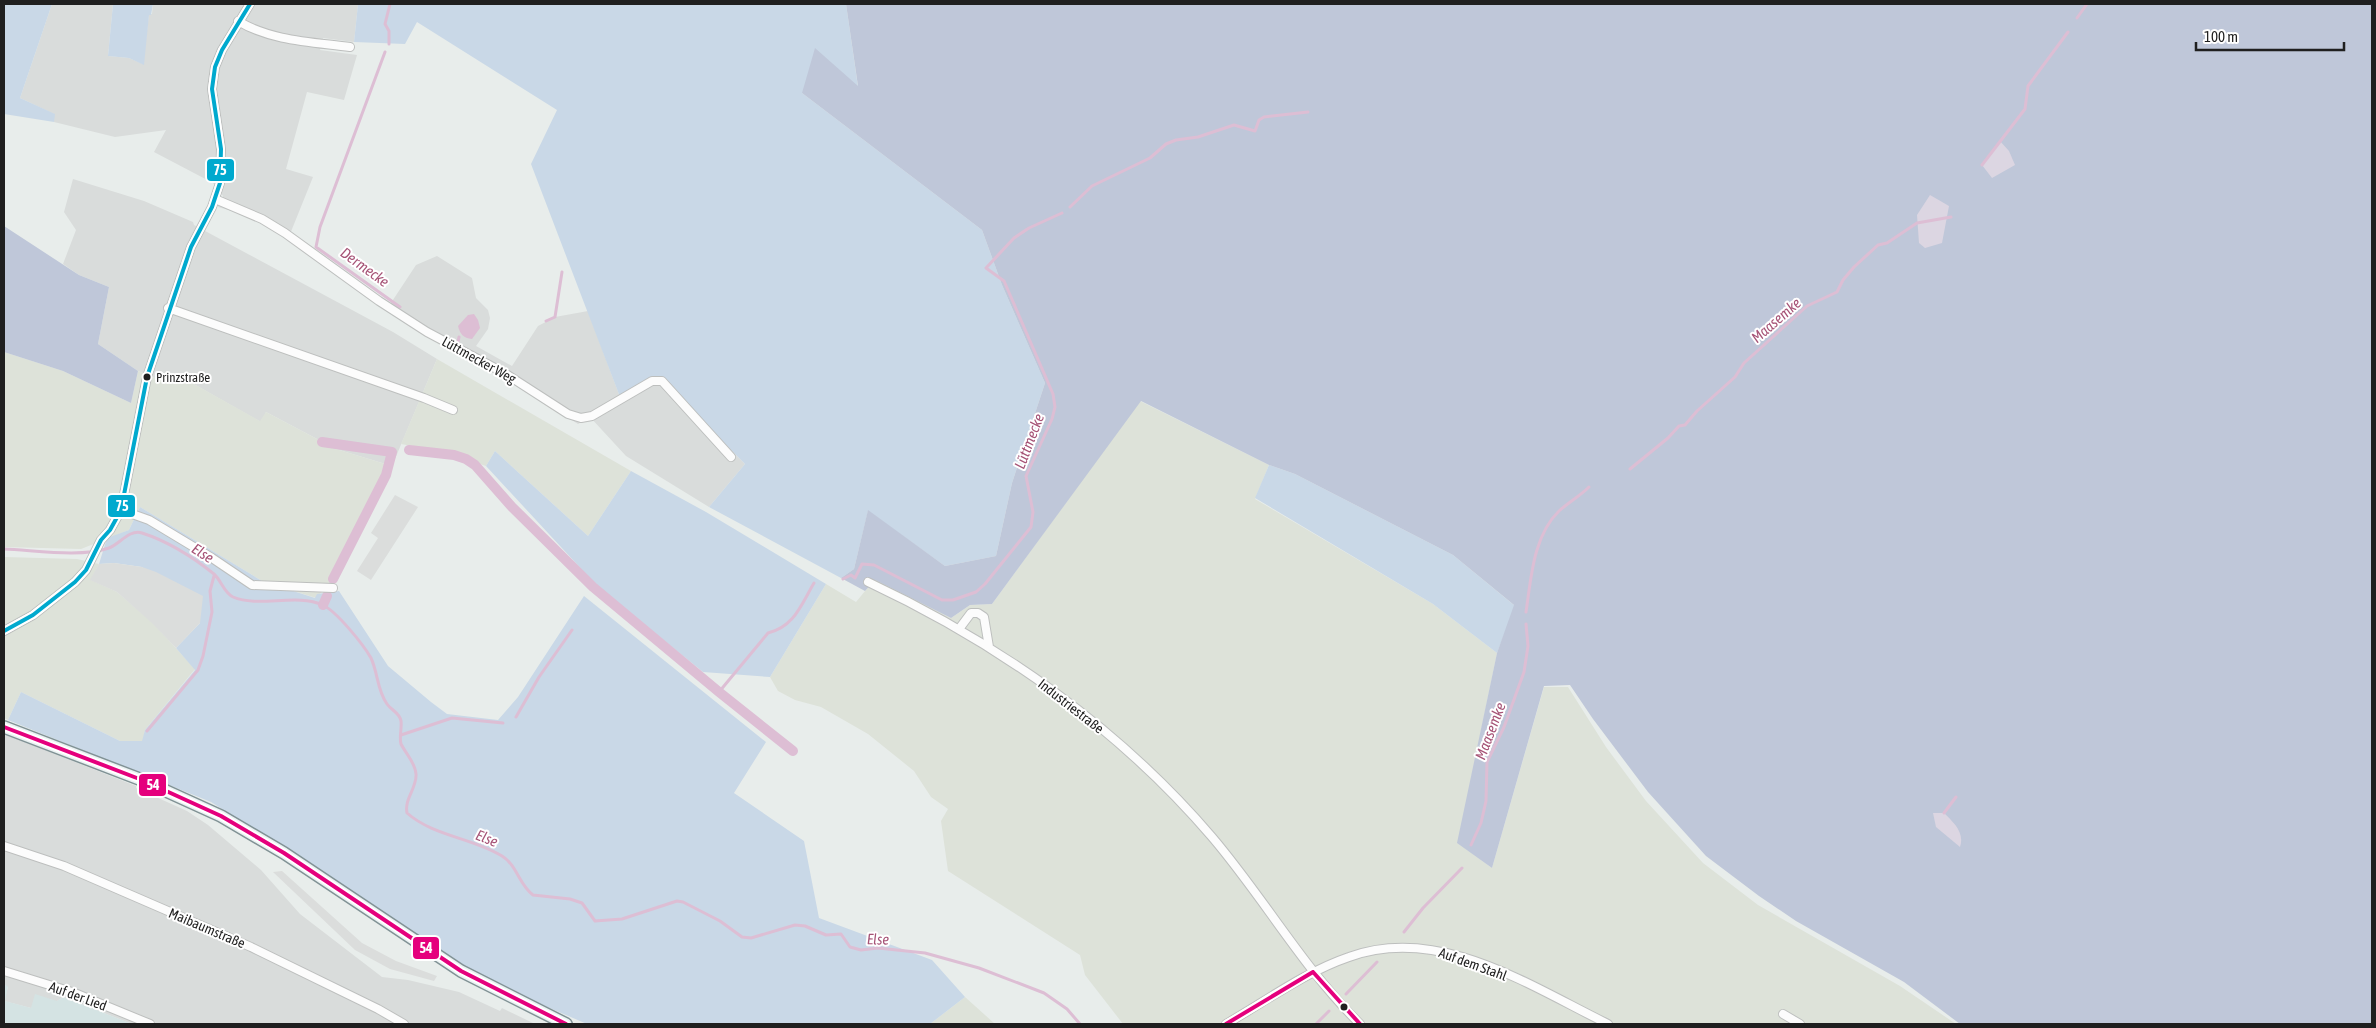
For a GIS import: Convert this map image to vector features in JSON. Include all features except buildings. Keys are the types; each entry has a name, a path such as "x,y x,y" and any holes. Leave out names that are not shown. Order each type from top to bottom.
{"main road":[{"path":"4,727 142,780 221,816 284,853 461,971 566,1024"}],"street":[{"path":"4,631 55,599 86,570 101,540 110,530 121,510 147,377 168,308 190,247 214,203 222,165 213,101 213,77 222,50 250,4"},
{"path":"238,21 272,35 350,47"},
{"name":"Lüttmecker Weg","path":"214,203 262,220 285,233 387,306 427,332 506,374 568,414 581,418 592,416 652,381 662,381 731,457"},
{"path":"168,308 424,398 453,410"},
{"path":"121,510 149,520 212,558 252,586 333,588"},
{"name":"Industriestraße","path":"868,582 959,629 988,647 1079,711 1120,745 1190,812 1219,847 1313,972 1360,1024"},
{"path":"959,629 971,613 978,613 984,617 988,647"},
{"name":"Maibaumstraße","path":"4,846 64,866 251,947 378,1009 404,1024"},
{"name":"Auf dem Stahl","path":"1226,1024 1313,972 1350,956 1396,947 1433,949 1479,963 1608,1024"},
{"name":"Auf der Lied","path":"4,971 72,992 150,1024"},
{"path":"1783,1014 1800,1024"}],"shaded area":[{"path":"4,4 52,4 20,98 55,114 54,122 4,114"},
{"path":"52,4 113,4 108,56 129,58 143,64 149,14 152,14 153,4 358,4 354,42 323,38 320,50 357,55 344,100 307,92 286,169 313,177 288,239 256,218 218,207 223,196 213,183 154,152 166,130 115,137 54,122 54,114 20,98"},
{"path":"113,4 153,4 151,15 149,15 144,65 129,58 108,56"},
{"path":"358,4 846,4 858,87 802,93 982,230 1002,285 1045,383 1012,483 996,556 945,566 868,511 854,569 841,578 709,507 745,464 659,377 620,397 531,164 557,110 417,22 405,44 354,42"},
{"path":"846,4 2372,4 2372,1024 1960,1024 1904,982 1796,921 1706,856 1648,792 1570,685 1544,686 1492,868 1457,843 1497,653 1514,605 1453,555 1295,474 1269,465 1141,401 992,604 970,605 951,618 875,580 865,591 841,578 854,569 868,510 945,566 996,556 1012,483 1045,383 1002,285 982,230 802,93 815,48 858,86"},
{"path":"2000,141 2009,151 2015,165 1992,178 1982,165"},
{"path":"73,179 144,201 193,222 194,225 393,332 437,359 392,466 336,449 266,412 261,422 176,374 170,384 138,371 98,344 109,287 79,275 63,264 76,230 64,212"},
{"path":"1930,195 1949,206 1942,243 1925,248 1919,243 1917,215"},
{"path":"4,226 79,275 109,287 98,344 138,371 131,403 63,371 4,352"},
{"path":"437,256 472,278 476,298 488,310 490,318 488,329 476,346 512,366 538,326 555,317 588,311 620,397 659,377 745,464 709,507 626,456 590,417 578,424 523,389 428,337 387,309 416,265"},
{"path":"474,314 480,328 472,339 466,338 462,335 458,326 468,315"},
{"path":"4,352 63,371 131,403 138,371 170,384 176,374 260,421 266,412 336,449 392,466 338,574 316,598 262,581 140,507 129,530 81,549 4,547"},
{"path":"437,359 631,471 588,536 495,451 486,466 477,463 470,456 401,444"},
{"path":"1140,401 1269,465 1255,499 1433,604 1497,653 1458,843 1492,868 1544,687 1568,687 1606,747 1646,801 1703,863 1758,905 1900,986 1956,1024 1123,1024 1085,975 1080,955 948,871 941,821 948,809 931,797 914,771 868,734 821,707 795,700 778,691 770,677 826,584 856,602 875,579 951,618 970,605 992,604"},
{"path":"495,451 588,536 631,471 706,512 826,584 770,677 703,672 598,587 486,466"},
{"path":"1269,465 1295,474 1453,555 1515,606 1497,653 1433,604 1255,498"},
{"path":"395,495 418,507 371,580 357,571 378,538 371,533"},
{"path":"140,507 262,581 315,598 317,594 339,591 388,666 447,714 498,720 518,697 584,596 766,742 734,793 804,841 819,918 932,960 965,997 930,1024 587,1024 489,982 336,881 211,802 8,720 21,692 120,741 142,741 145,730 195,670 176,648 200,623 142,567 114,563 99,564 107,538 129,530"},
{"path":"4,557 77,559 99,564 91,580 117,592 153,623 195,669 145,730 143,741 120,741 21,692 8,720 4,718"},
{"path":"114,563 142,567 156,572 203,596 200,623 176,648 152,623 117,592 90,580 99,564"},
{"path":"4,734 136,786 136,788 187,811 208,825 261,870 300,914 382,977 408,980 459,992 500,1011 502,1008 535,1024 132,1024 63,997 57,1001 31,1008 4,1001 8,987 4,985"},
{"path":"1933,813 1944,813 1954,824 1960,832 1960,847 1936,827"},
{"path":"282,871 362,943 396,961 437,976 434,981 390,969 355,950 273,872"},
{"path":"4,985 8,986 5,1001 31,1008 35,994 57,1001 63,997 132,1024 4,1024"},
{"path":"965,997 995,1024 930,1024"}],"waterway":[{"name":"Dermecke","path":"389,44 389,31 385,24 390,4"},
{"path":"2077,18 2087,4"},
{"path":"1982,165 2025,109 2028,86 2068,32"},
{"name":"Dermecke","path":"385,52 320,227 316,247 400,307"},
{"name":"Lüttmecke","path":"1070,207 1092,186 1150,158 1166,144 1176,140 1198,137 1234,125 1255,131 1259,120 1264,117 1308,112"},
{"name":"Lüttmecke","path":"843,579 851,575 855,578 862,564 874,565 942,600 953,600 976,592 985,584 1031,527 1033,512 1026,476 1052,419 1055,407 1053,394 1004,281 986,268 1014,238 1029,228 1062,213"},
{"name":"Maasemke","path":"1630,469 1668,438 1679,426 1685,425 1697,411 1735,377 1744,363 1807,306 1837,292 1843,280 1854,267 1878,245 1887,243 1917,223 1951,217"},
{"path":"546,321 555,317 562,272"},
{"name":"Dermecke","path":"458,342 459,337"},
{"path":"322,442 392,452 386,475 333,579"},
{"path":"409,450 454,455 466,459 475,465 512,507 593,587 793,751"},
{"name":"Maasemke","path":"1526,612 1538,545 1550,521 1559,511 1589,487"},
{"name":"Else","path":"4,549 85,553 109,548 137,532 170,545 198,562 214,574 227,593 233,597 254,601 301,600 323,605 335,614 367,652 371,658 384,699 400,718 401,744 412,762 416,774 415,784 407,803 407,813 429,827 479,845 502,856 511,864 524,886 533,895 570,899 582,903 595,921 622,919 677,901 683,902 720,921 742,937 751,938 795,925 805,926 826,935 841,934 850,947 861,950 878,948 925,953 979,968 1044,993 1067,1009 1080,1024"},
{"path":"147,731 198,670 203,656 212,612 210,591 214,576"},
{"name":"Lüttmecke","path":"719,692 768,633 777,630 791,620 801,607 814,583"},
{"path":"323,605 327,596"},
{"name":"Maasemke","path":"1471,845 1481,823 1486,801 1487,762 1504,727 1524,672 1528,646 1526,624"},
{"path":"516,717 539,677 572,630"},
{"path":"401,735 452,718 503,723"},
{"path":"1944,813 1956,797"},
{"name":"Maasemke","path":"1404,932 1423,908 1462,868"},
{"name":"Maasemke","path":"1346,994 1377,962"},
{"name":"Maasemke","path":"1316,1024 1329,1011"}],"transit line":[{"name":"75","path":"4,631 33,615 75,582 86,570 101,540 110,530 121,510 147,377 191,247 212,207 220,183 221,149 212,89 215,67 222,50 250,4"},
{"name":"54","path":"4,727 142,780 221,816 284,853 461,971 566,1024"},
{"name":"54","path":"1313,972 1360,1024"},
{"name":"54","path":"1226,1024 1313,972"}],"place":[{"name":"Prinzstraße","path":"147,377"}]}
